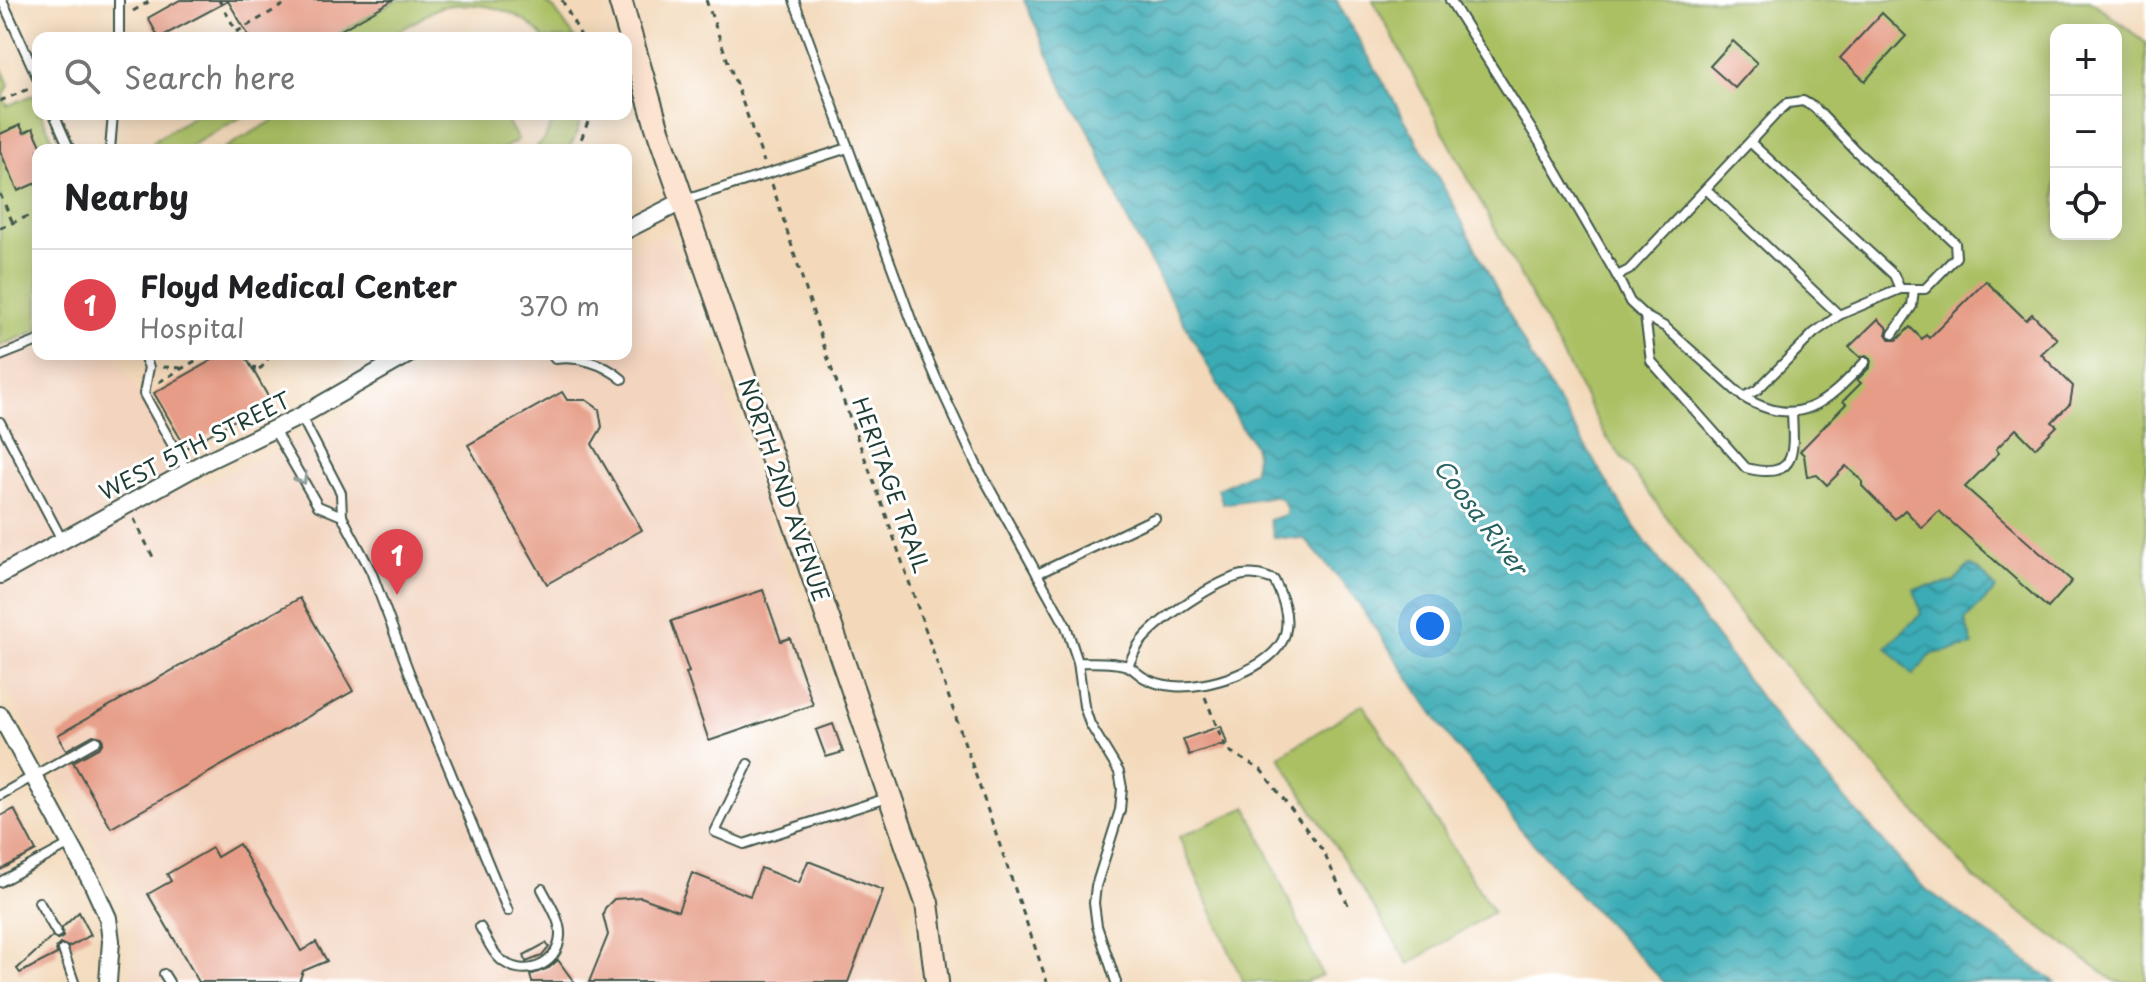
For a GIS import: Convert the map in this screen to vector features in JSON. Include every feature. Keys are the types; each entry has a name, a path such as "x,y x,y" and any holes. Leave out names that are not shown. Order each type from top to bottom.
{"main road":[{"name":"NORTH 2ND AVENUE","path":"620,0 629,32"},
{"name":"NORTH 2ND AVENUE","path":"632,41 657,127 927,903 937,982"}],"street":[{"path":"632,227 683,201"},
{"name":"WEST 5TH STREET","path":"0,575 188,472 301,416 399,360"},
{"path":"0,715 71,843 108,918 111,941 108,982"}],"lane":[{"path":"2,0 32,68"},
{"path":"119,0 119,32"},
{"path":"794,0 911,319 976,464 1066,626 1078,662 1087,715 1098,740 1119,772 1122,788 1120,810 1096,886 1094,903 1097,926 1116,982"},
{"path":"1450,0 1540,143 1630,302 1645,316 1665,327 1743,397 1775,412 1792,413 1819,406 1865,362"},
{"path":"1617,276 1629,270 1788,103 1803,101 1815,108 1856,151 1955,243 1956,257 1925,289 1900,289 1839,315 1814,333 1757,390 1743,397"},
{"path":"57,120 67,144"},
{"path":"110,144 112,120"},
{"path":"1751,143 1894,275 1900,289"},
{"path":"683,201 848,148"},
{"path":"1707,190 1839,315"},
{"path":"1893,334 1912,306 1914,289"},
{"path":"1645,316 1651,361 1746,468 1768,473 1781,470 1792,456 1792,413"},
{"path":"0,356 32,343"},
{"path":"146,360 149,367 144,394 188,472"},
{"path":"581,360 595,363 622,379"},
{"path":"301,416 341,493 342,516 371,571 409,672 508,911"},
{"path":"0,422 62,541"},
{"path":"274,430 318,506 342,516"},
{"path":"1037,574 1155,518"},
{"path":"1078,662 1128,666 1143,677 1170,686 1200,686 1257,664 1280,645 1285,633 1285,605 1274,580 1247,574 1202,593 1142,639 1128,666"},
{"path":"0,795 96,741"},
{"path":"748,764 715,832 744,844 891,797"},
{"path":"0,882 71,843"},
{"path":"480,927 498,958 511,967 531,969 544,964 558,947 560,936 559,926 542,889"},
{"path":"39,902 57,933"},
{"path":"63,950 74,982"}],"path":[{"path":"119,18 152,0"},
{"path":"219,0 237,32 292,0"},
{"path":"562,0 579,32"},
{"name":"HERITAGE TRAIL","path":"706,0 769,175 829,362 886,515 1047,982"},
{"path":"0,101 32,85"},
{"path":"579,144 589,120"},
{"path":"0,194 13,223"},
{"path":"0,228 32,215"},
{"path":"145,390 197,360"},
{"path":"255,360 254,372 267,360"},
{"path":"149,367 183,368"},
{"path":"127,505 155,561"},
{"path":"1200,686 1226,749 1261,770 1323,851 1350,909"}],"shaded area":[{"path":"663,236 672,242 679,257 829,703 748,726 769,797 777,809 792,815 859,788 869,830 880,842 892,882 916,982 129,982 137,952 120,886 0,676 0,350 32,336 32,360 118,360 195,488 319,431 442,360 632,360 632,250"}],"green space":[{"path":"397,0 542,0 554,9 571,32 538,32 510,13 483,6 454,5 440,7 398,32 341,32"},
{"path":"1373,0 2090,0 2121,24 2050,24 2050,240 2122,240 2122,25 2146,43 2146,982 2116,982 1976,880 1745,621 1605,435"},
{"path":"0,65 9,85 3,97 7,106 32,95 32,120 44,120 55,144 32,144 32,333 0,346"},
{"path":"187,120 236,120 194,144 152,144"},
{"path":"274,120 506,120 518,140 511,144 232,144"},
{"path":"553,120 581,120 571,144 540,144"},
{"path":"1363,704 1493,912 1409,964 1279,756"},
{"path":"1247,807 1322,975 1305,982 1243,982 1179,837"}],"water":[{"name":"Coosa River","path":"1024,0 1336,0 1452,202 1531,357 1634,526 1781,725 1923,887 2055,982 1664,982 1518,826 1484,778 1453,743 1352,594 1311,546 1304,539 1274,537 1269,520 1285,515 1287,510 1282,499 1274,496 1223,504 1218,489 1253,472 1254,446 1128,222 1090,133 1066,94"},
{"path":"1969,565 1981,571 1996,589 1965,620 1973,646 1932,654 1913,675 1886,647 1921,614 1914,589 1954,582"}],"building":[{"path":"180,0 393,0 337,32 246,32 228,1 170,32 156,32 148,18"},
{"path":"1882,13 1906,36 1865,81 1840,58"},
{"path":"1733,41 1757,63 1735,88 1710,66"},
{"path":"20,125 24,133 33,128 40,144 32,144 32,185 18,191 0,151 0,134"},
{"path":"1986,281 2026,320 2032,314 2057,339 2041,354 2073,386 2070,404 2052,422 2057,426 2035,448 2016,429 1996,449 1999,453 1965,487 2072,581 2048,608 1939,511 1922,528 1905,510 1895,519 1846,466 1827,485 1817,475 1807,477 1804,455 1800,451 1846,404 1843,401 1861,383 1857,380 1870,367 1871,359 1866,355 1860,357 1849,347 1878,319 1888,329 1886,334 1890,340 1897,340 1910,327 1922,339 1926,335 1929,338"},
{"path":"212,360 247,360 270,400 186,448 154,393"},
{"path":"562,392 567,400 586,400 599,409 602,427 592,444 642,530 547,584 468,445"},
{"path":"763,590 781,641 790,638 813,705 709,741 671,621"},
{"path":"300,598 353,691 111,828 73,762 100,747 102,737 93,735 66,750 58,735"},
{"path":"833,724 843,752 826,757 816,730"},
{"path":"1221,726 1227,743 1189,755 1183,739"},
{"path":"14,809 36,851 0,870 0,816"},
{"path":"239,844 301,951 316,942 327,961 303,971 299,982 199,982 148,894 171,881 167,874 212,848 217,857"},
{"path":"808,861 883,890 848,982 589,982 608,935 603,915 605,908 614,899 641,897 678,911 692,873 750,896 761,868 799,883"},
{"path":"79,912 91,935 69,947 60,944 56,948 57,954 20,973 17,969 52,937 58,940 63,937 62,928"},
{"path":"546,943 549,947 542,956 526,962 524,955"},
{"path":"558,960 574,982 532,982 530,975 549,968"}],"place":[{"name":"Floyd Medical Center","path":"397,595"}]}
